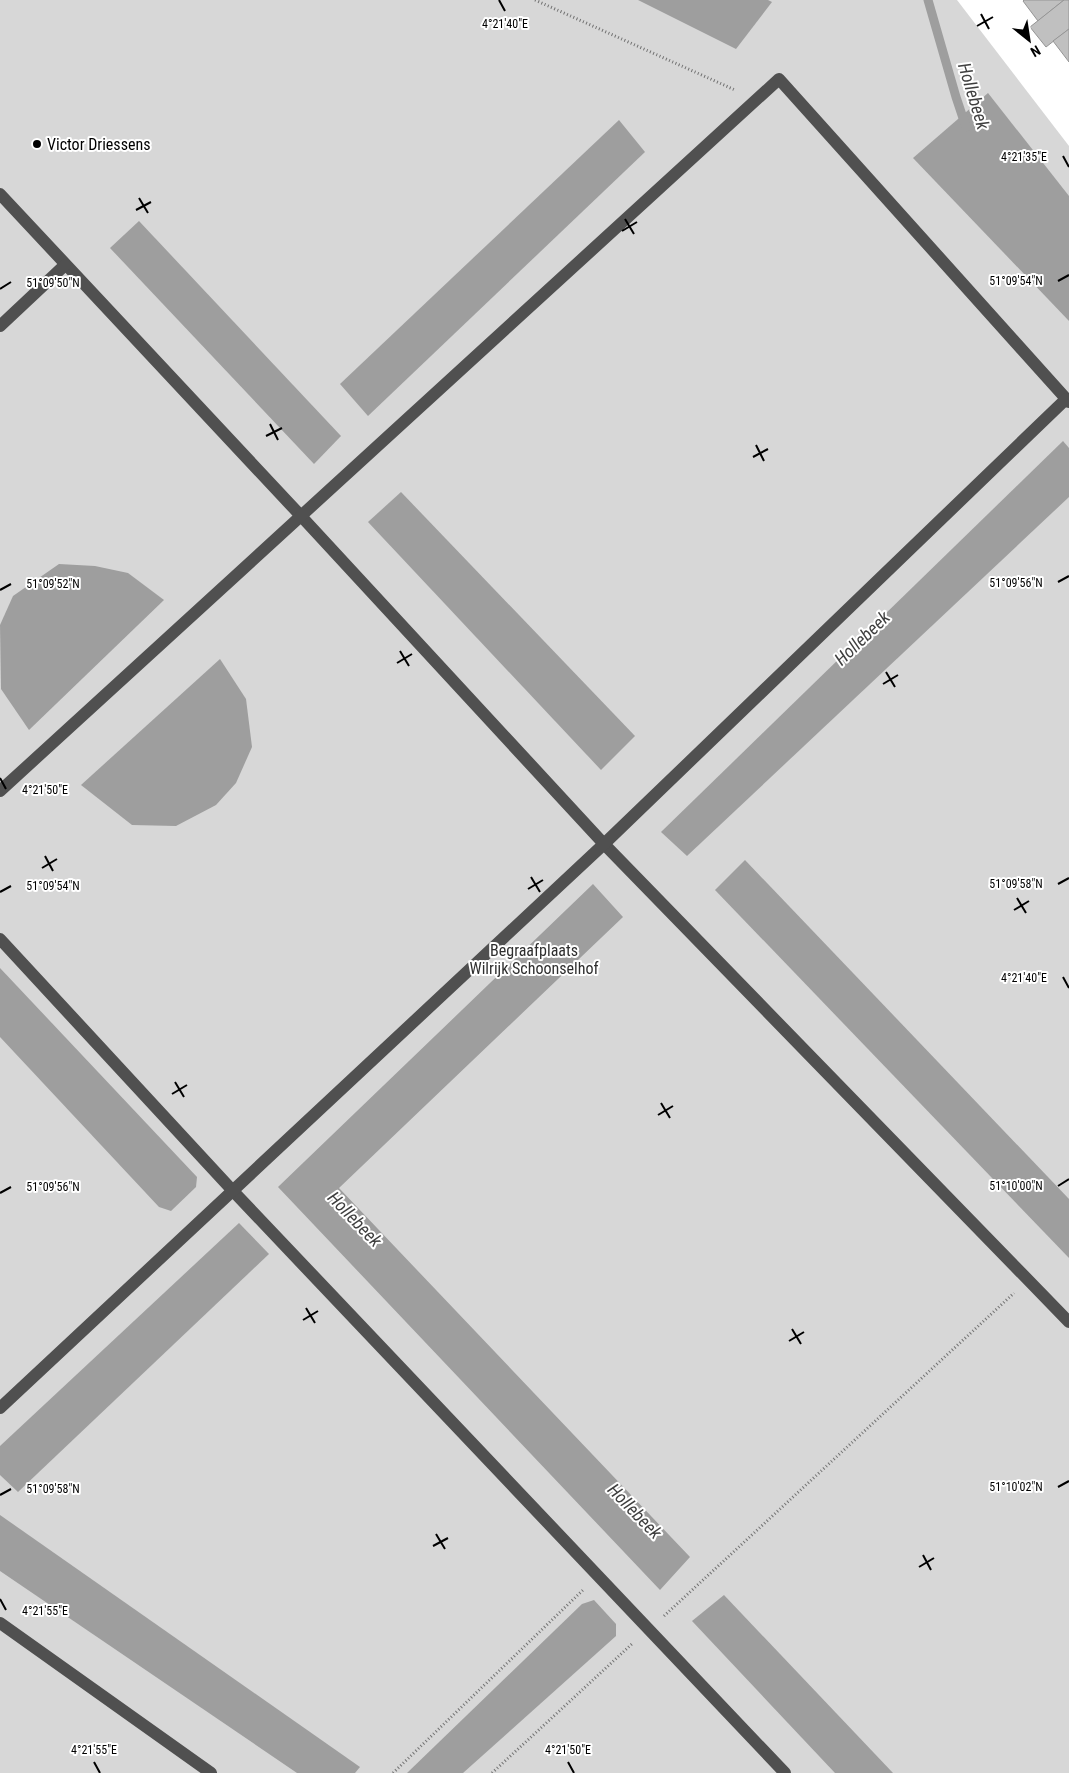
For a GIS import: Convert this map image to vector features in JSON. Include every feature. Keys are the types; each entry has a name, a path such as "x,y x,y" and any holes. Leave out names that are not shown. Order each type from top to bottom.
{"lane":[{"path":"0,791 779,79 1067,401 604,844 0,1408"},
{"path":"0,194 604,844 1069,1322"},
{"path":"0,326 65,265"},
{"path":"0,940 233,1190 784,1773"},
{"path":"0,1623 211,1773"}],"path":[{"path":"535,0 756,100"},
{"path":"492,1773 1028,1280"},
{"path":"393,1773 598,1576"}],"green space":[{"name":"Begraafplaats Wilrijk Schoonselhof","path":"0,0 957,0 1069,146 1069,1773 0,1773"}],"water":[{"path":"638,0 768,0 772,2 736,49"},
{"path":"988,93 1069,196 1069,321 913,158"},
{"path":"619,120 645,152 368,416 340,384"},
{"path":"139,221 341,436 314,464 110,248"},
{"path":"1063,441 1069,448 1069,497 687,856 661,832"},
{"path":"401,492 635,736 601,770 368,522"},
{"path":"59,564 95,566 128,573 164,600 29,730 1,689 0,625 13,596"},
{"path":"220,659 246,699 252,747 236,783 216,805 176,826 132,825 81,785"},
{"path":"745,860 1069,1199 1069,1258 715,890"},
{"path":"593,884 623,917 339,1188 690,1557 660,1590 278,1187"},
{"path":"0,968 197,1177 196,1187 171,1211 159,1207 0,1037"},
{"path":"239,1223 269,1254 18,1492 0,1475 0,1446"},
{"path":"0,1515 360,1767 355,1773 297,1773 0,1571"},
{"path":"724,1595 893,1773 835,1773 692,1621"},
{"path":"594,1600 616,1624 616,1636 463,1773 407,1773 582,1604"}],"building":[{"path":"1024,0 1064,0 1038,21"},
{"path":"1064,0 1069,0 1069,29 1046,47 1030,27"},
{"path":"1069,29 1069,62 1053,41"}],"waterway":[{"name":"Hollebeek","path":"928,0 966,127"}],"place":[{"name":"Victor Driessens","path":"37,144"}]}
